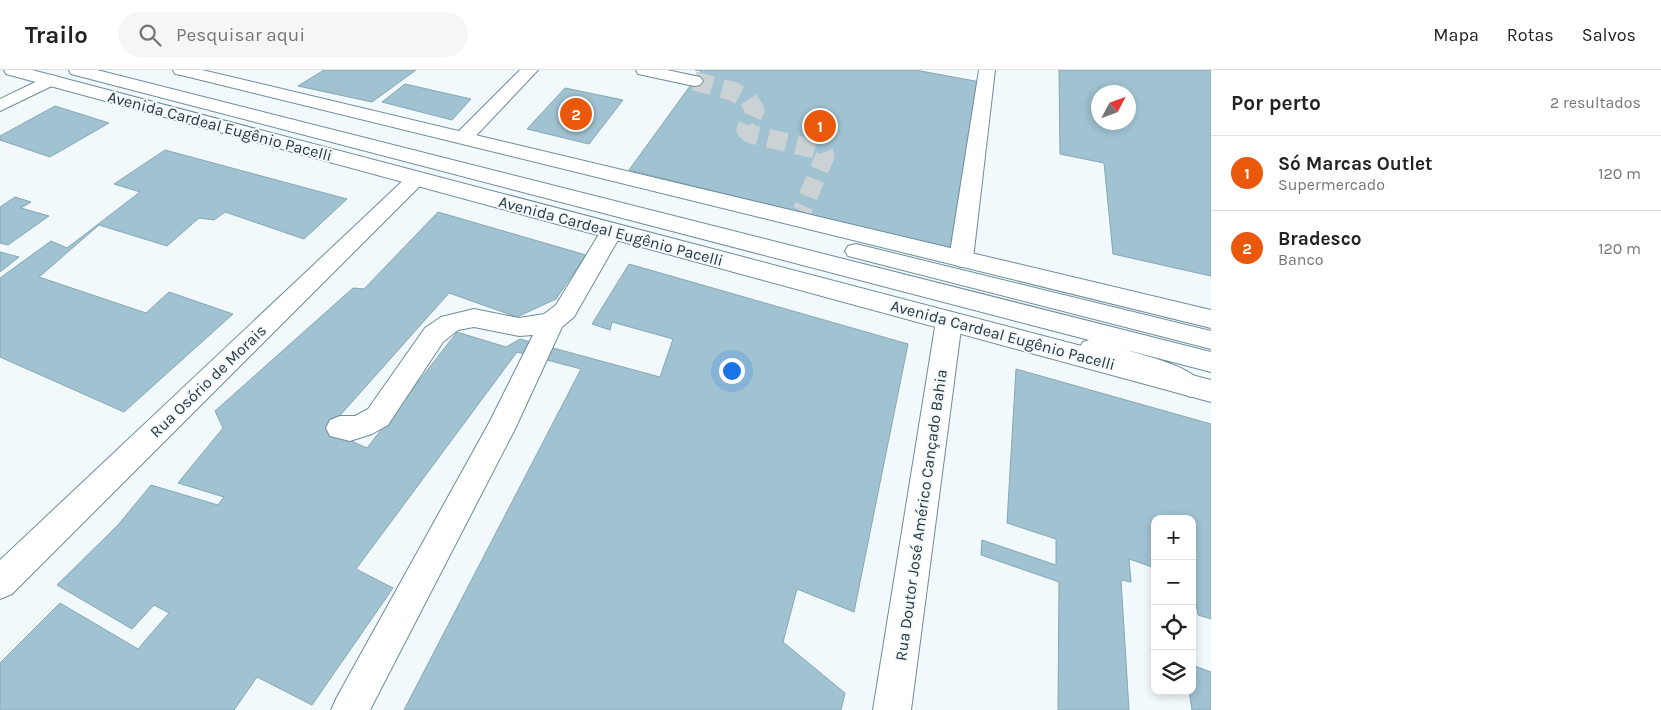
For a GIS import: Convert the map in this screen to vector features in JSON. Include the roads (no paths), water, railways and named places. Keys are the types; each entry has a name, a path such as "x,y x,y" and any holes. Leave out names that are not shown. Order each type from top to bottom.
{"main road":[{"name":"Avenida Cardeal Eugênio Pacelli","path":"12,70 1200,388"},
{"name":"Avenida Cardeal Eugênio Pacelli","path":"77,70 1211,362"},
{"name":"Avenida Cardeal Eugênio Pacelli","path":"132,70 1211,340"},
{"path":"182,70 801,215 961,259 1211,319"},
{"path":"464,137 530,70"},
{"path":"644,70 694,82"},
{"path":"961,259 987,70"},
{"path":"0,106 50,80"},
{"name":"Rua Osório de Morais","path":"0,583 416,179"},
{"path":"340,428 350,429 362,426 378,416 434,335 450,323 474,318 519,327 548,324 565,311 612,231"},
{"path":"961,259 1128,319"},
{"path":"849,269 875,282 1158,370 1200,388"},
{"path":"350,710 501,429 552,321"},
{"name":"Rua Doutor José Américo Cançado Bahia","path":"892,710 949,321"}],"tunnel":[{"path":"694,81 732,91 748,99 755,110 746,130 751,134 823,151 825,156 802,211"}],"place":[{"name":"Bradesco","path":"576,114"},
{"name":"Só Marcas Outlet","path":"820,126"}]}
